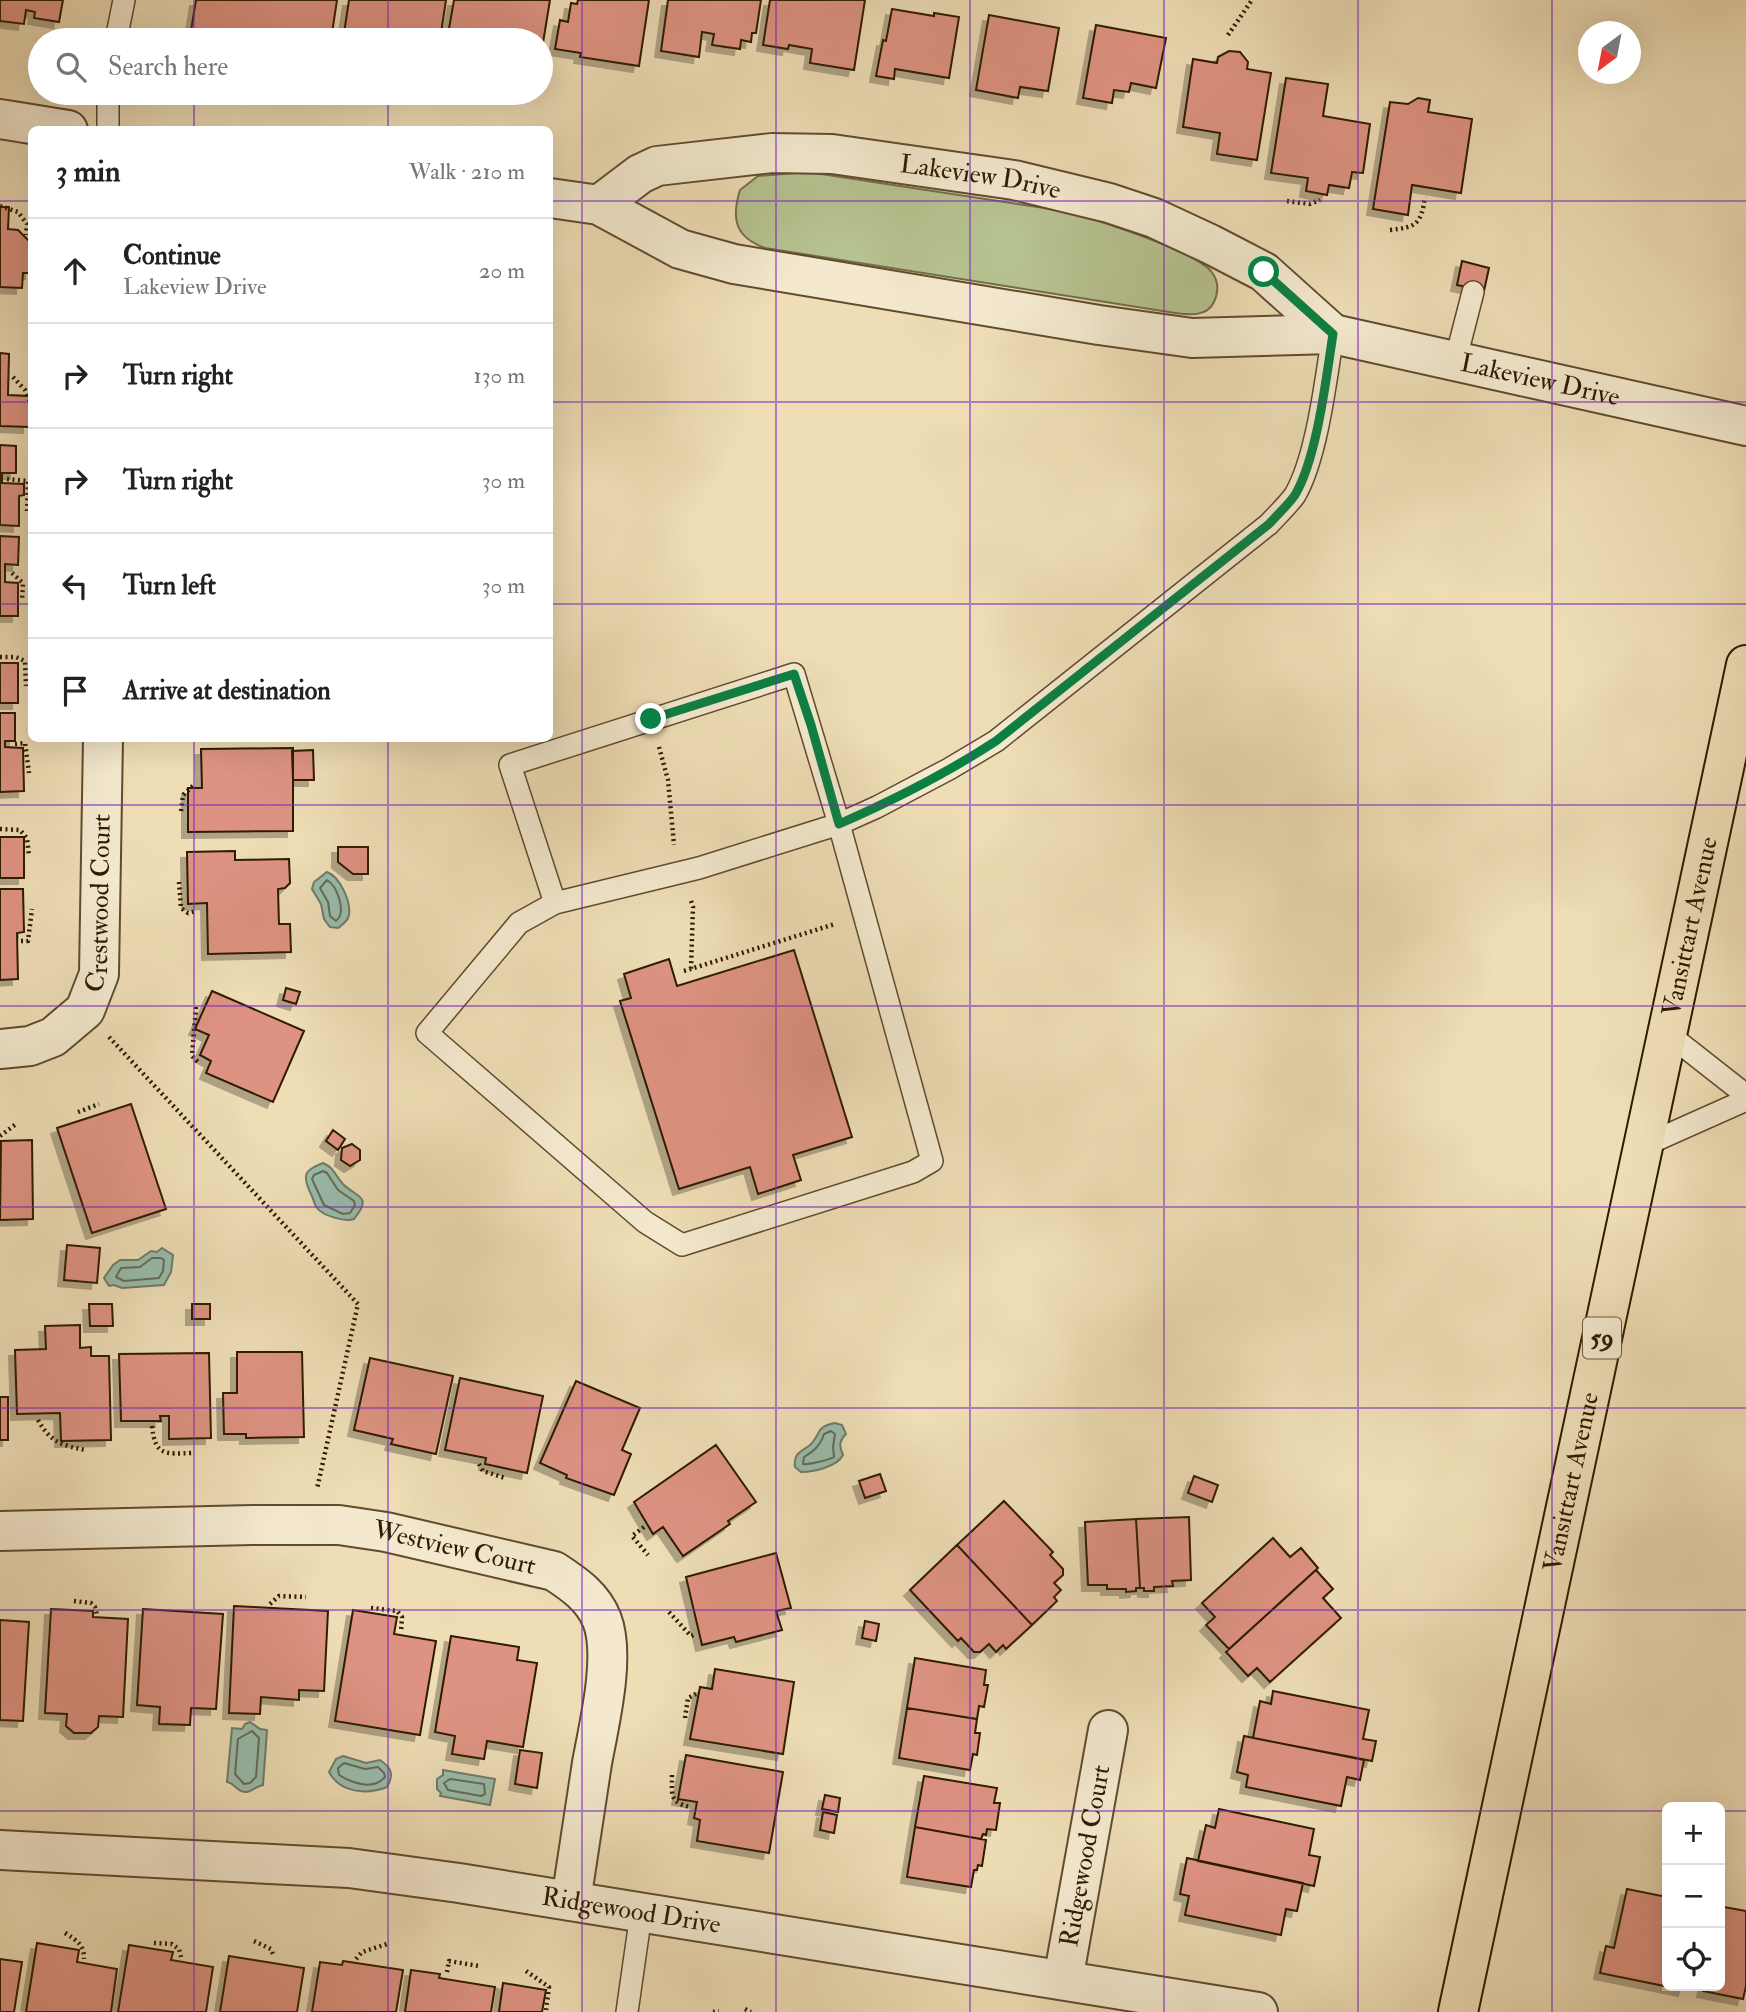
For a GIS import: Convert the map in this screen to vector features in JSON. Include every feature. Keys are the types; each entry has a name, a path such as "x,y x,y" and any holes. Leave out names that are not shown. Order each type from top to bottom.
{"main road":[{"name":"Vansittart Avenue","path":"1458,2012 1746,665"}],"street":[{"path":"0,119 43,126"},
{"name":"Lakeview Drive","path":"599,205 640,174 657,166 772,153 832,154 1014,180 1109,202 1154,218 1210,244 1264,272 1333,334"},
{"name":"Lakeview Drive","path":"553,198 599,205 680,249 720,261 1099,325 1192,338 1333,334 1746,426"},
{"name":"Crestwood Court","path":"0,1049 30,1046 52,1037 85,1010 99,974 103,742"},
{"name":"Westview Court","path":"0,1531 310,1524 372,1529 551,1570 577,1587 594,1603 603,1621 608,1642 605,1687 571,1901"},
{"name":"Ridgewood Court","path":"1063,1980 1108,1730"},
{"name":"Ridgewood Drive","path":"0,1850 349,1868 571,1901 1258,2012"}],"lane":[{"path":"118,28 124,0"},
{"path":"108,105 108,126"},
{"path":"1455,362 1473,292"},
{"path":"555,903 510,765 794,674 811,725 839,824 863,915 932,1161 913,1172 682,1245 645,1222 427,1033 519,923 555,903 699,868 839,824 949,769 996,741 1269,524 1294,496 1304,475 1324,395 1333,334"},
{"path":"1643,1146 1746,1097 1667,1033"},
{"path":"627,2012 642,1914"}],"path":[{"path":"1228,34 1252,0"},
{"path":"1390,230 1411,227 1422,217 1425,197"},
{"path":"1287,201 1310,204 1320,200"},
{"path":"0,205 18,212 27,224 26,235"},
{"path":"13,377 28,397"},
{"path":"7,479 28,481 27,511"},
{"path":"12,573 23,583 22,601"},
{"path":"0,657 16,657 25,661 26,685"},
{"path":"15,744 25,743 29,773"},
{"path":"181,811 183,794 195,784"},
{"path":"0,829 20,830 27,838 29,856"},
{"path":"178,883 181,908 188,913 197,911"},
{"path":"21,941 28,941 32,909"},
{"path":"684,971 863,915"},
{"path":"196,1007 192,1056 199,1063"},
{"path":"85,1010 358,1304 310,1524"},
{"path":"78,1112 99,1104"},
{"path":"0,1136 16,1124"},
{"path":"38,1420 45,1432 60,1445 86,1450"},
{"path":"152,1426 154,1443 158,1448 173,1454 192,1453"},
{"path":"479,1464 484,1471 505,1478"},
{"path":"644,1527 632,1536 648,1555"},
{"path":"270,1604 279,1597 306,1597"},
{"path":"74,1601 91,1603 97,1615"},
{"path":"371,1608 397,1611 402,1617 401,1632"},
{"path":"669,1612 686,1632 691,1636 696,1634"},
{"path":"685,1718 688,1698 696,1694"},
{"path":"673,1775 672,1795 678,1804 691,1807"},
{"path":"65,1933 84,1948 84,1959"},
{"path":"254,1941 271,1949 274,1957"},
{"path":"154,1943 172,1944 179,1949 181,1957"},
{"path":"356,1959 362,1952 387,1944"},
{"path":"447,1972 449,1961 479,1966"},
{"path":"526,1971 549,1987 546,2010"},
{"path":"745,2009 751,2012"}],"green space":[{"path":"808,172 1084,216 1166,245 1201,263 1216,279 1216,298 1211,307 1202,313 1180,314 765,248 747,238 738,226 736,218 740,190 758,176"}],"water":[{"path":"327,872 340,884 348,903 348,917 338,928 330,927 324,919 321,904 312,889 314,882"},
{"path":"323,1163 360,1197 362,1205 354,1219 334,1218 324,1214 316,1206 306,1177 312,1168"},
{"path":"162,1248 173,1255 171,1272 164,1285 122,1288 109,1286 104,1278 120,1260 138,1260 151,1251 157,1252"},
{"path":"835,1423 842,1425 846,1434 840,1444 843,1455 830,1466 801,1472 795,1467 796,1456 814,1441 821,1429"},
{"path":"250,1722 267,1730 263,1785 244,1792 227,1782 232,1728 242,1729"},
{"path":"343,1756 366,1763 380,1760 391,1772 387,1787 363,1791 340,1784 329,1772 336,1759"},
{"path":"443,1770 495,1779 490,1805 440,1796 437,1779 443,1775"}],"building":[{"path":"0,0 63,0 59,22 34,18 35,12 26,10 24,24 0,21"},
{"path":"196,0 337,0 333,28 191,28"},
{"path":"349,0 446,0 442,28 345,28"},
{"path":"454,0 550,0 545,28 449,28"},
{"path":"578,0 649,0 639,66 580,57 581,53 555,49 560,20 568,22 571,3 577,4"},
{"path":"668,0 761,0 756,33 752,33 751,42 741,40 740,49 712,45 714,34 702,32 699,57 661,51"},
{"path":"770,0 865,0 854,70 810,63 812,49 789,45 788,49 763,45"},
{"path":"892,9 959,17 949,78 895,69 894,79 876,76"},
{"path":"989,15 1059,28 1048,91 1020,87 1018,98 976,90"},
{"path":"1096,25 1166,38 1156,88 1131,83 1129,92 1114,90 1112,103 1083,98"},
{"path":"1229,51 1240,52 1248,62 1247,69 1271,73 1257,160 1217,154 1220,133 1183,127 1193,59 1217,63 1218,57"},
{"path":"1286,78 1328,84 1323,116 1370,124 1363,173 1352,172 1349,188 1329,185 1327,195 1306,191 1308,178 1271,173"},
{"path":"1418,98 1430,100 1428,112 1472,119 1461,193 1412,185 1408,215 1373,209 1390,102 1408,104"},
{"path":"0,207 9,207 8,229 18,230 28,240 28,273 23,273 22,288 0,287"},
{"path":"1462,261 1489,268 1484,291 1457,285"},
{"path":"0,353 9,354 8,395 28,396 28,427 0,426"},
{"path":"0,445 16,446 16,473 2,473 2,483 24,484 24,495 19,496 19,526 0,525"},
{"path":"0,536 19,537 18,565 5,564 5,582 18,583 18,616 0,616"},
{"path":"0,663 18,663 18,703 0,703"},
{"path":"0,713 15,713 15,741 5,741 5,747 23,748 24,791 0,792"},
{"path":"293,748 293,831 188,832 188,788 202,788 201,749"},
{"path":"313,750 314,780 293,780 292,751"},
{"path":"0,837 24,837 24,878 0,878"},
{"path":"338,847 368,847 368,874 353,874 338,862"},
{"path":"235,851 235,860 289,859 290,883 285,888 278,889 279,924 290,924 291,952 208,954 207,903 188,904 187,852"},
{"path":"0,889 23,889 24,932 17,933 18,979 0,980"},
{"path":"794,950 852,1137 793,1155 801,1180 758,1194 750,1167 679,1189 620,1001 631,998 624,974 669,959 677,986"},
{"path":"286,988 300,992 296,1004 283,1000"},
{"path":"212,991 304,1031 273,1102 206,1073 211,1061 200,1055 209,1035 195,1029"},
{"path":"131,1104 166,1209 92,1233 57,1128"},
{"path":"333,1130 345,1139 338,1150 326,1141"},
{"path":"32,1140 33,1219 0,1220 1,1141"},
{"path":"352,1144 360,1150 360,1160 350,1166 341,1160 342,1148"},
{"path":"67,1245 100,1248 97,1283 64,1280"},
{"path":"89,1304 112,1304 113,1326 90,1326"},
{"path":"192,1304 210,1304 210,1319 192,1319"},
{"path":"80,1325 80,1348 91,1347 91,1356 109,1356 111,1440 61,1441 60,1413 17,1414 15,1350 46,1349 45,1326"},
{"path":"237,1352 302,1352 304,1437 246,1438 246,1434 224,1434 223,1393 237,1393"},
{"path":"209,1353 211,1438 169,1439 169,1416 160,1416 161,1421 121,1421 119,1354"},
{"path":"370,1358 453,1376 436,1454 391,1444 393,1439 354,1430"},
{"path":"460,1378 543,1396 527,1473 485,1464 486,1458 445,1450"},
{"path":"576,1381 640,1408 622,1450 631,1454 614,1495 566,1478 567,1475 540,1463"},
{"path":"0,1397 8,1397 8,1440 0,1440"},
{"path":"716,1445 756,1502 728,1521 730,1524 683,1556 663,1527 653,1534 634,1502"},
{"path":"880,1474 886,1491 865,1498 859,1481"},
{"path":"1194,1476 1218,1485 1212,1502 1188,1493"},
{"path":"1004,1501 1053,1552 1050,1555 1063,1569 1063,1575 1054,1583 1061,1590 1054,1597 1057,1601 1032,1625 957,1545"},
{"path":"1189,1517 1191,1580 1172,1581 1173,1586 1154,1587 1154,1591 1144,1591 1144,1588 1140,1588 1136,1519"},
{"path":"1136,1519 1140,1588 1126,1592 1126,1589 1107,1589 1107,1585 1088,1585 1085,1522"},
{"path":"1273,1538 1290,1557 1301,1548 1318,1568 1229,1649 1206,1625 1215,1617 1202,1603"},
{"path":"957,1545 1032,1625 1006,1649 1003,1645 996,1652 989,1644 980,1652 974,1652 961,1638 958,1641 910,1590"},
{"path":"776,1553 791,1608 776,1611 782,1630 736,1642 734,1637 702,1645 686,1577"},
{"path":"1316,1570 1333,1589 1323,1598 1341,1618 1270,1682 1257,1668 1248,1676 1226,1652"},
{"path":"234,1606 328,1611 324,1691 299,1690 299,1700 261,1697 260,1714 229,1713"},
{"path":"51,1609 93,1611 93,1617 128,1619 123,1717 99,1716 98,1727 91,1733 74,1733 66,1726 67,1714 45,1713"},
{"path":"143,1609 223,1614 216,1709 191,1708 190,1725 159,1724 160,1707 137,1705"},
{"path":"353,1610 397,1617 394,1634 436,1641 420,1735 335,1721"},
{"path":"0,1620 29,1622 23,1721 0,1720"},
{"path":"865,1621 879,1624 876,1641 862,1638"},
{"path":"451,1636 519,1647 517,1660 537,1663 523,1747 487,1741 484,1759 452,1754 455,1736 435,1732"},
{"path":"915,1658 986,1670 984,1685 988,1685 984,1707 979,1706 977,1719 907,1708"},
{"path":"715,1669 794,1682 783,1754 690,1739 700,1687 712,1689"},
{"path":"1273,1691 1369,1710 1363,1739 1376,1741 1372,1761 1253,1738 1260,1701 1271,1704"},
{"path":"907,1708 977,1719 975,1733 980,1733 977,1755 973,1754 970,1770 899,1758"},
{"path":"1244,1736 1364,1760 1360,1780 1347,1777 1341,1806 1246,1787 1248,1775 1237,1772"},
{"path":"520,1750 542,1753 537,1788 515,1784"},
{"path":"686,1755 783,1772 769,1853 697,1841 700,1820 694,1818 697,1802 678,1799"},
{"path":"924,1776 997,1788 994,1803 1000,1803 996,1830 987,1829 986,1835 983,1834 981,1839 915,1827"},
{"path":"825,1795 840,1798 838,1812 822,1809"},
{"path":"1219,1809 1314,1829 1309,1855 1320,1857 1314,1886 1198,1861 1206,1825 1215,1828"},
{"path":"823,1812 837,1815 834,1833 820,1830"},
{"path":"915,1827 986,1840 982,1866 978,1865 977,1870 974,1870 971,1887 907,1877"},
{"path":"1187,1858 1303,1883 1297,1911 1286,1909 1281,1935 1185,1915 1189,1896 1180,1894"},
{"path":"1627,1889 1662,1896 1662,1986 1600,1973 1606,1946 1614,1948"},
{"path":"1725,1907 1746,1911 1746,1986 1743,1999 1703,1991 1725,1991"},
{"path":"37,1943 79,1950 77,1962 117,1969 111,2012 26,2012"},
{"path":"129,1945 173,1952 171,1960 213,1967 206,2012 118,2012"},
{"path":"229,1956 304,1968 297,2012 220,2012"},
{"path":"0,1959 22,1962 14,2012 0,2012"},
{"path":"343,1961 403,1970 396,2012 312,2012 320,1962 342,1965"},
{"path":"411,1970 440,1974 439,1978 495,1987 491,2012 405,2012"},
{"path":"503,1983 546,1990 542,2012 499,2012"}],"route":[{"path":"651,719 794,674 839,824 949,769 996,741 1269,524 1294,496 1311,452 1324,395 1333,334 1264,272"}]}
